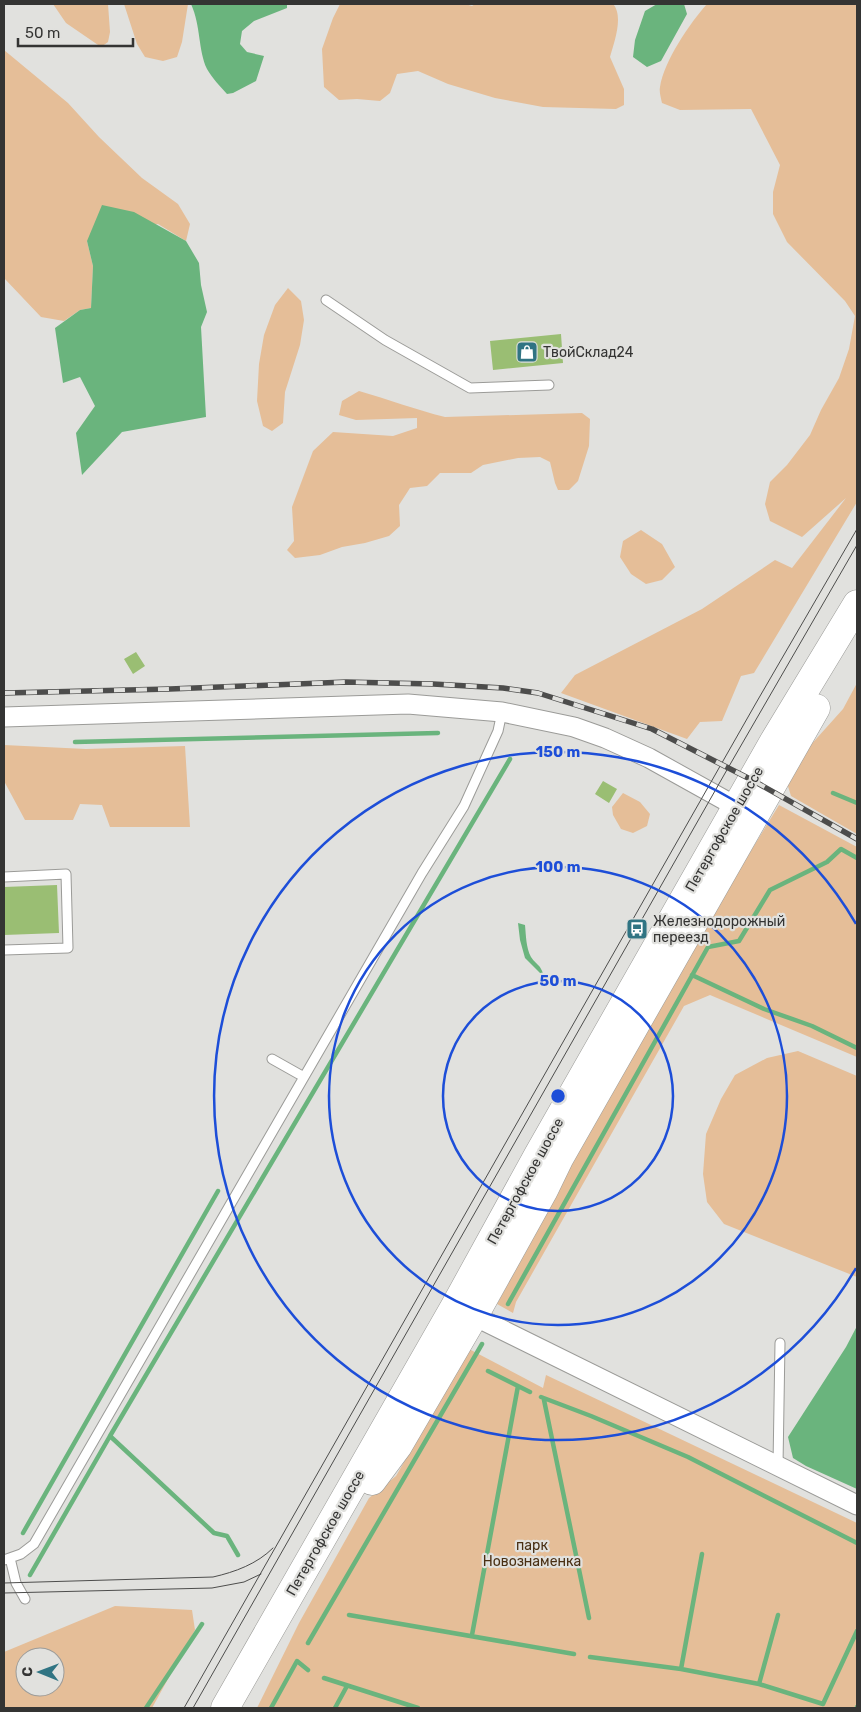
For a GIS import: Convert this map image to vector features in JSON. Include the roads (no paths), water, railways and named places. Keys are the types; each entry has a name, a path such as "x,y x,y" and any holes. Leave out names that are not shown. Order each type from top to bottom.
{"main road":[{"name":"Петергофское шоссе","path":"745,811 774,741 857,604"},
{"name":"Петергофское шоссе","path":"243,1708 367,1488 398,1446 543,1146 745,811 857,635"},
{"name":"Петергофское шоссе","path":"225,1708 464,1311"}],"street":[{"path":"4,717 408,704 502,712 574,727 605,738 649,758 745,811"},
{"path":"464,1311 857,1505"}],"lane":[{"path":"326,300 385,340 470,388 549,385"},
{"path":"25,1599 16,1583 7,1559 21,1554 34,1544 422,873 464,806 498,731 502,712"},
{"path":"4,877 66,874 68,948 4,950"},
{"path":"272,1059 304,1077"},
{"path":"778,1465 780,1343"}],"waterway":[{"path":"75,742 438,733"},
{"path":"238,1555 227,1536 214,1533 110,1436 510,759"},
{"path":"833,793 857,803"},
{"path":"508,1304 708,947 739,941 770,890 827,862 841,849 857,858"},
{"path":"692,975 764,1009 812,1026 857,1048"},
{"path":"23,1533 218,1191"},
{"path":"308,1643 482,1344"},
{"path":"488,1371 530,1392"},
{"path":"472,1635 518,1386"},
{"path":"541,1397 688,1457 857,1543"},
{"path":"544,1400 589,1618"},
{"path":"30,1575 110,1436"},
{"path":"681,1669 702,1554"},
{"path":"349,1615 574,1654"},
{"path":"759,1684 778,1615"},
{"path":"146,1708 202,1624"},
{"path":"590,1657 681,1669 759,1684 823,1704 857,1631"},
{"path":"271,1708 297,1661 308,1670"},
{"path":"324,1678 418,1708"},
{"path":"335,1708 347,1686"}],"tram line":[{"path":"184,1708 857,529"},
{"path":"193,1708 857,545"},
{"path":"4,1583 213,1577 245,1567 260,1559 273,1548"},
{"path":"4,1593 212,1588 244,1582 261,1574"}],"railway":[{"path":"4,693 346,682 503,688 538,693 652,729 752,780 857,839"}],"place":[{"name":"ТвойСклад24","path":"527,352"},
{"name":"Железнодорожный переезд","path":"637,929"}],"park label":[{"name":"парк Новознаменка","path":"532,1554"}]}
